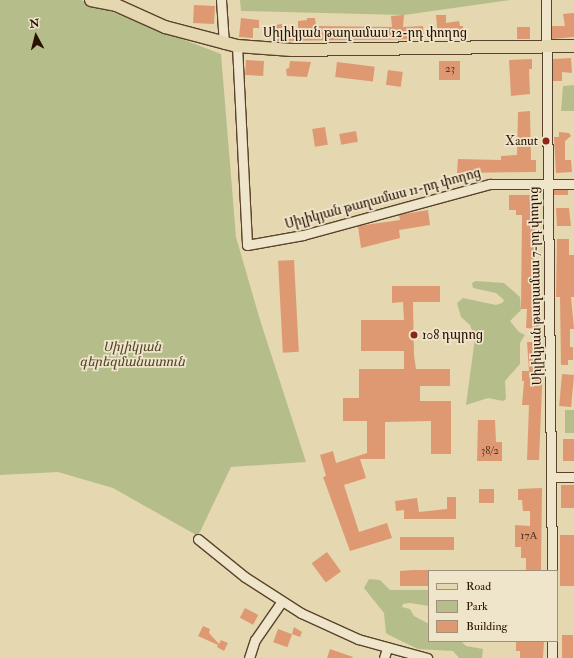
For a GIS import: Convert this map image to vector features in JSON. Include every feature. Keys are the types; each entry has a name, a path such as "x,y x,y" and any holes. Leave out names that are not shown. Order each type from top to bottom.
{"main road":[{"name":"Սիլիկյան թաղամաս 12-րդ փողոց","path":"92,0 116,6 165,27 224,44 237,46 292,50 574,46"}],"street":[{"path":"221,0 224,44"},
{"name":"Սիլիկյան թաղամաս 7-րդ փողոց","path":"546,0 552,570"},
{"name":"Սիլիկյան թաղամաս 11-րդ փողոց","path":"237,46 247,245 303,235 490,184 574,184"},
{"path":"552,477 574,477"},
{"path":"198,539 245,577 301,613 358,639 427,658"},
{"path":"249,658 255,640 282,602"},
{"path":"552,642 552,658"},
{"path":"384,658 387,648"}],"green space":[{"name":"Սիլիկյան գերեզմանատուն","path":"0,0 81,0 221,54 236,237 260,320 306,462 231,467 198,536 113,488 58,472 0,475"},
{"path":"240,0 510,0 404,15 241,11"},
{"path":"574,85 574,111 561,111 563,86"},
{"path":"476,281 504,283 520,297 521,310 510,321 519,332 525,335 520,343 520,364 505,381 506,399 503,401 488,398 466,405 475,338 470,325 461,317 457,303 463,298 496,305 502,303 504,300 496,293 473,288 472,283"},
{"path":"565,410 574,410 574,433 565,433"},
{"path":"369,579 380,580 390,590 428,590 428,606 410,603 403,604 402,607 410,609 414,616 428,623 428,642 462,642 466,646 483,649 482,658 459,658 453,651 418,649 389,635 386,633 384,613 364,588"}],"building":[{"path":"194,5 215,6 214,24 193,23"},
{"path":"574,13 574,37 552,39 552,26 565,26 563,14"},
{"path":"404,15 403,27 423,26 424,39 277,41 276,25 282,24 283,28 298,28 298,21 307,20 307,18 315,18 316,26 392,27 391,16"},
{"path":"436,15 446,15 446,23 459,21 460,26 463,26 463,36 438,38"},
{"path":"241,18 259,20 259,28 253,28 253,38 239,37"},
{"path":"517,27 530,27 530,39 517,39"},
{"path":"571,58 572,73 562,72 562,81 553,81 553,59"},
{"path":"532,59 532,69 529,69 530,94 511,96 509,60"},
{"path":"246,60 264,61 263,76 245,75"},
{"path":"290,61 311,62 307,77 287,76 286,69 289,68"},
{"path":"439,61 460,61 460,80 439,80"},
{"path":"337,62 375,67 373,82 335,77"},
{"path":"388,70 403,72 401,87 386,85"},
{"path":"530,111 531,160 536,160 536,172 457,173 458,159 501,160 501,156 517,155 518,112"},
{"path":"325,127 328,145 315,147 312,129"},
{"path":"356,131 358,142 341,145 339,134"},
{"path":"559,132 569,133 571,136 565,141 565,160 571,160 572,172 556,173 554,137 559,137"},
{"path":"554,190 568,190 568,195 554,195"},
{"path":"509,195 535,195 533,314 536,314 536,320 540,320 540,329 526,328 527,309 521,309 522,215 516,215 516,210 509,210"},
{"path":"556,208 569,208 571,226 557,226"},
{"path":"428,210 430,225 399,230 400,238 361,248 358,226 400,220 399,215"},
{"path":"557,239 569,239 569,255 574,255 574,297 571,297 574,329 570,329 570,347 573,347 573,360 568,360 568,365 561,365 560,297 556,297"},
{"path":"294,260 299,352 283,353 278,261"},
{"path":"392,286 440,286 440,302 413,302 414,355 416,369 450,369 450,386 420,386 420,401 451,401 451,454 431,454 431,421 385,422 385,459 360,459 366,478 344,485 359,532 387,523 392,538 350,551 323,477 326,476 320,455 333,451 336,463 367,453 367,421 343,421 343,398 359,398 359,369 404,369 404,351 361,351 361,320 404,320 403,302 392,303"},
{"path":"527,342 540,342 540,363 543,363 539,460 527,460 529,405 522,405 524,381 522,381 522,371 529,371"},
{"path":"562,374 574,375 571,407 559,406"},
{"path":"478,420 495,420 496,442 502,442 502,461 477,461"},
{"path":"563,439 574,439 574,461 563,461"},
{"path":"561,485 574,485 574,508 561,508"},
{"path":"542,488 541,570 526,570 526,558 521,558 521,547 515,547 515,525 530,526 530,511 523,511 522,500 518,500 518,489"},
{"path":"479,489 494,489 494,503 479,503"},
{"path":"447,497 456,497 456,519 404,519 404,510 396,511 395,501 417,498 419,512 447,509"},
{"path":"560,535 574,535 574,586 560,586"},
{"path":"400,537 454,537 454,550 400,550"},
{"path":"327,552 341,571 326,583 312,563"},
{"path":"428,570 428,586 400,586 400,571"},
{"path":"245,608 258,615 253,625 240,618"},
{"path":"203,626 210,629 209,633 219,644 221,640 228,643 224,651 217,647 218,645 198,636"},
{"path":"294,627 302,632 300,637 292,634"},
{"path":"278,629 292,634 287,647 273,642"},
{"path":"562,635 573,635 573,658 562,658"},
{"path":"516,642 544,642 543,658 520,658 520,651 516,651"},
{"path":"330,649 353,657 327,658"}],"place":[{"name":"Xanut","path":"546,141"},
{"name":"108 դպրոց","path":"414,335"}]}
